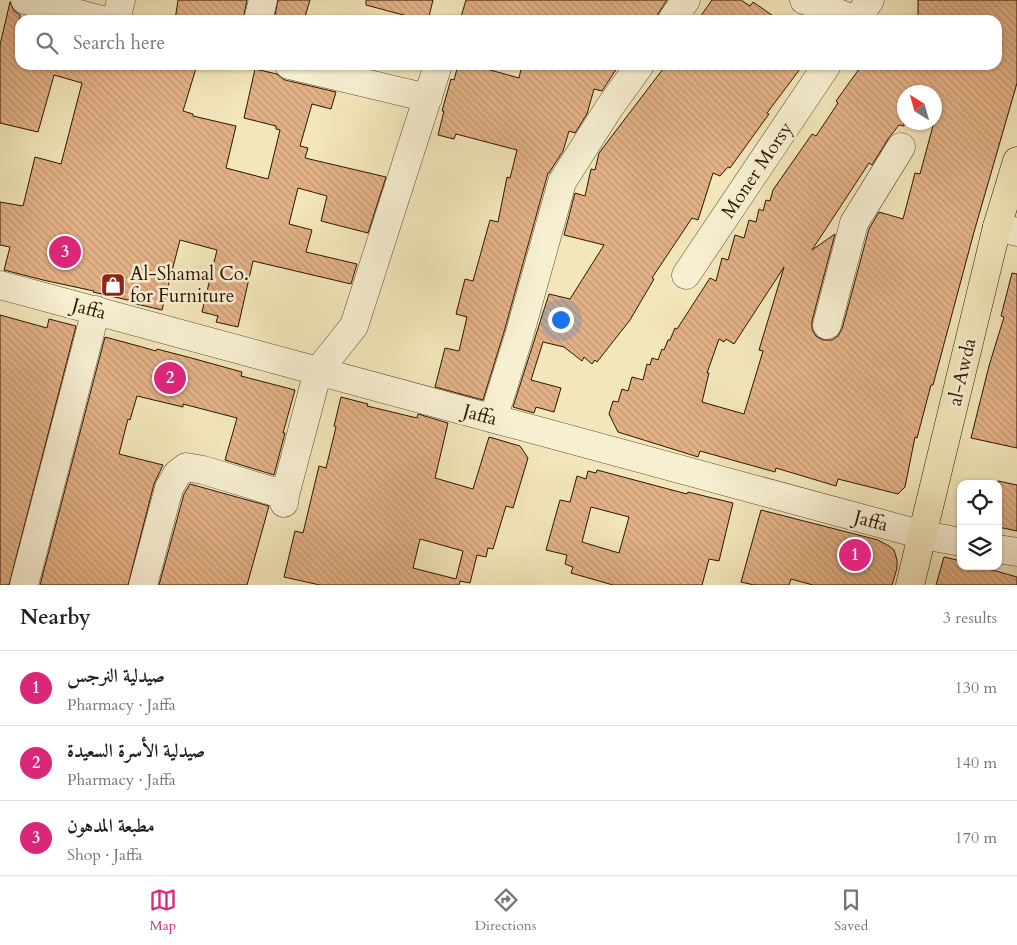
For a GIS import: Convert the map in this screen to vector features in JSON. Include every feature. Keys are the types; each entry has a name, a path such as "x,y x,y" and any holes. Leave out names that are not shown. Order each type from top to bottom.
{"main road":[{"name":"al-Awda","path":"910,585 1007,229 1017,161"}],"street":[{"path":"25,0 83,15"},
{"path":"117,15 121,0"},
{"path":"259,15 263,0"},
{"path":"676,15 686,0"},
{"path":"804,0 843,15"},
{"path":"860,15 870,0"},
{"path":"310,70 428,98"},
{"path":"143,585 169,488 176,474 186,468 203,470 285,499 318,371 354,326 436,70"},
{"path":"493,418 562,182 609,108 636,70"},
{"name":"Moner Morsy","path":"686,275 824,70"},
{"path":"827,325 854,223 902,147"},
{"name":"Jaffa","path":"0,285 923,535 957,541"},
{"path":"24,585 96,310"},
{"path":"1002,550 1017,552"}],"building":[{"path":"178,0 247,0 244,15 176,15"},
{"path":"278,0 310,0 306,15 275,15"},
{"path":"366,0 433,0 429,15 403,15 366,5"},
{"path":"466,0 667,0 657,15 462,15"},
{"path":"712,0 741,0 750,6 753,2 772,15 702,15"},
{"path":"918,0 1017,0 1017,83 933,385 931,385 917,438 915,437 905,487 898,494 838,479 836,486 776,468 775,472 700,451 698,457 618,432 609,414 613,401 618,402 622,389 628,391 632,377 643,380 647,364 650,365 652,358 658,360 662,349 664,350 675,328 677,329 710,278 716,281 722,258 728,260 735,235 744,238 749,220 756,222 759,209 763,211 766,200 770,201 773,190 812,134 816,136 838,103 836,101 858,70 1002,70 1002,15 918,15","holes":["897,85 942,85 942,130 932,130 920,174 915,173 903,219 879,212 869,229 842,329 838,336 832,340 823,340 816,336 812,329 812,321 835,234 812,250 869,163 872,165 897,128","784,267 759,350 763,351 744,414 702,402 709,373 707,373 719,339 724,342 726,339 734,344"]},
{"path":"10,2 14,11 20,15 15,15 15,70 195,70 183,111 193,114 193,116 236,126 226,168 268,179 280,130 276,129 276,126 244,118 255,70 277,74 285,80 336,92 331,109 312,104 300,146 308,148 305,158 386,177 368,233 321,221 327,196 298,188 289,224 312,230 306,252 357,264 351,284 253,261 238,327 216,322 218,316 202,312 217,250 180,240 162,310 94,291 4,270 10,247 0,245 0,202 23,206 35,157 61,164 82,83 54,75 38,132 0,123 0,45"},
{"path":"457,70 490,70 519,78 521,70 616,70 602,91 594,89 587,114 575,133 569,131 563,151 548,173 483,400 435,387 445,348 459,351 467,317 456,314 465,279 473,281 490,220 498,222 507,177 510,178 517,150 456,134 454,139 438,135 444,111 442,111 451,79 454,80"},
{"path":"662,70 799,70 767,113 769,114 730,168 728,167 720,176 713,173 698,220 692,218 652,278 654,279 630,320 597,362 595,360 592,364 584,357 582,361 564,347 543,342 531,380 561,388 554,412 536,407 534,413 513,407 549,294 570,299 604,245 564,235 575,193 585,196 591,169 595,170 599,153"},
{"path":"1012,273 1017,274 1017,448 971,438 989,366 1004,317 1001,316"},
{"path":"0,315 47,328 49,319 76,326 9,585 0,585"},
{"path":"105,337 242,372 241,376 295,390 274,475 225,460 237,418 183,404 183,407 137,396 130,420 128,419 119,454 163,465 154,484 128,585 40,585"},
{"path":"341,397 368,404 367,406 417,418 418,414 448,423 435,478 473,489 489,437 520,446 528,458 513,508 506,506 493,549 488,548 486,557 477,555 470,583 460,581 459,585 320,585 284,577 295,531 303,533 319,466 326,468 336,427 334,426","holes":["420,539 463,551 456,579 413,568"]},
{"path":"597,470 687,494 688,492 733,503 719,561 709,559 702,585 613,585 571,573 573,567 565,564 567,555 546,550 560,500 570,502 577,476 586,479 588,471 596,473","holes":["591,507 629,517 619,553 582,542"]},
{"path":"1002,482 1017,485 1017,531 1002,528"},
{"path":"190,484 269,506 247,585 159,585 184,494"},
{"path":"761,510 878,540 889,546 894,550 897,560 897,568 892,585 813,585 791,579 789,585 754,585 741,582"},
{"path":"944,557 957,560 957,570 992,570 1017,577 1017,585 936,585"}],"place":[{"name":"مطبعة المدهون","path":"65,252"},
{"name":"Al-Shamal Co. for Furniture","path":"113,285"},
{"name":"صيدلية الأسرة السعيدة","path":"170,378"},
{"name":"صيدلية النرجس","path":"855,555"}]}
